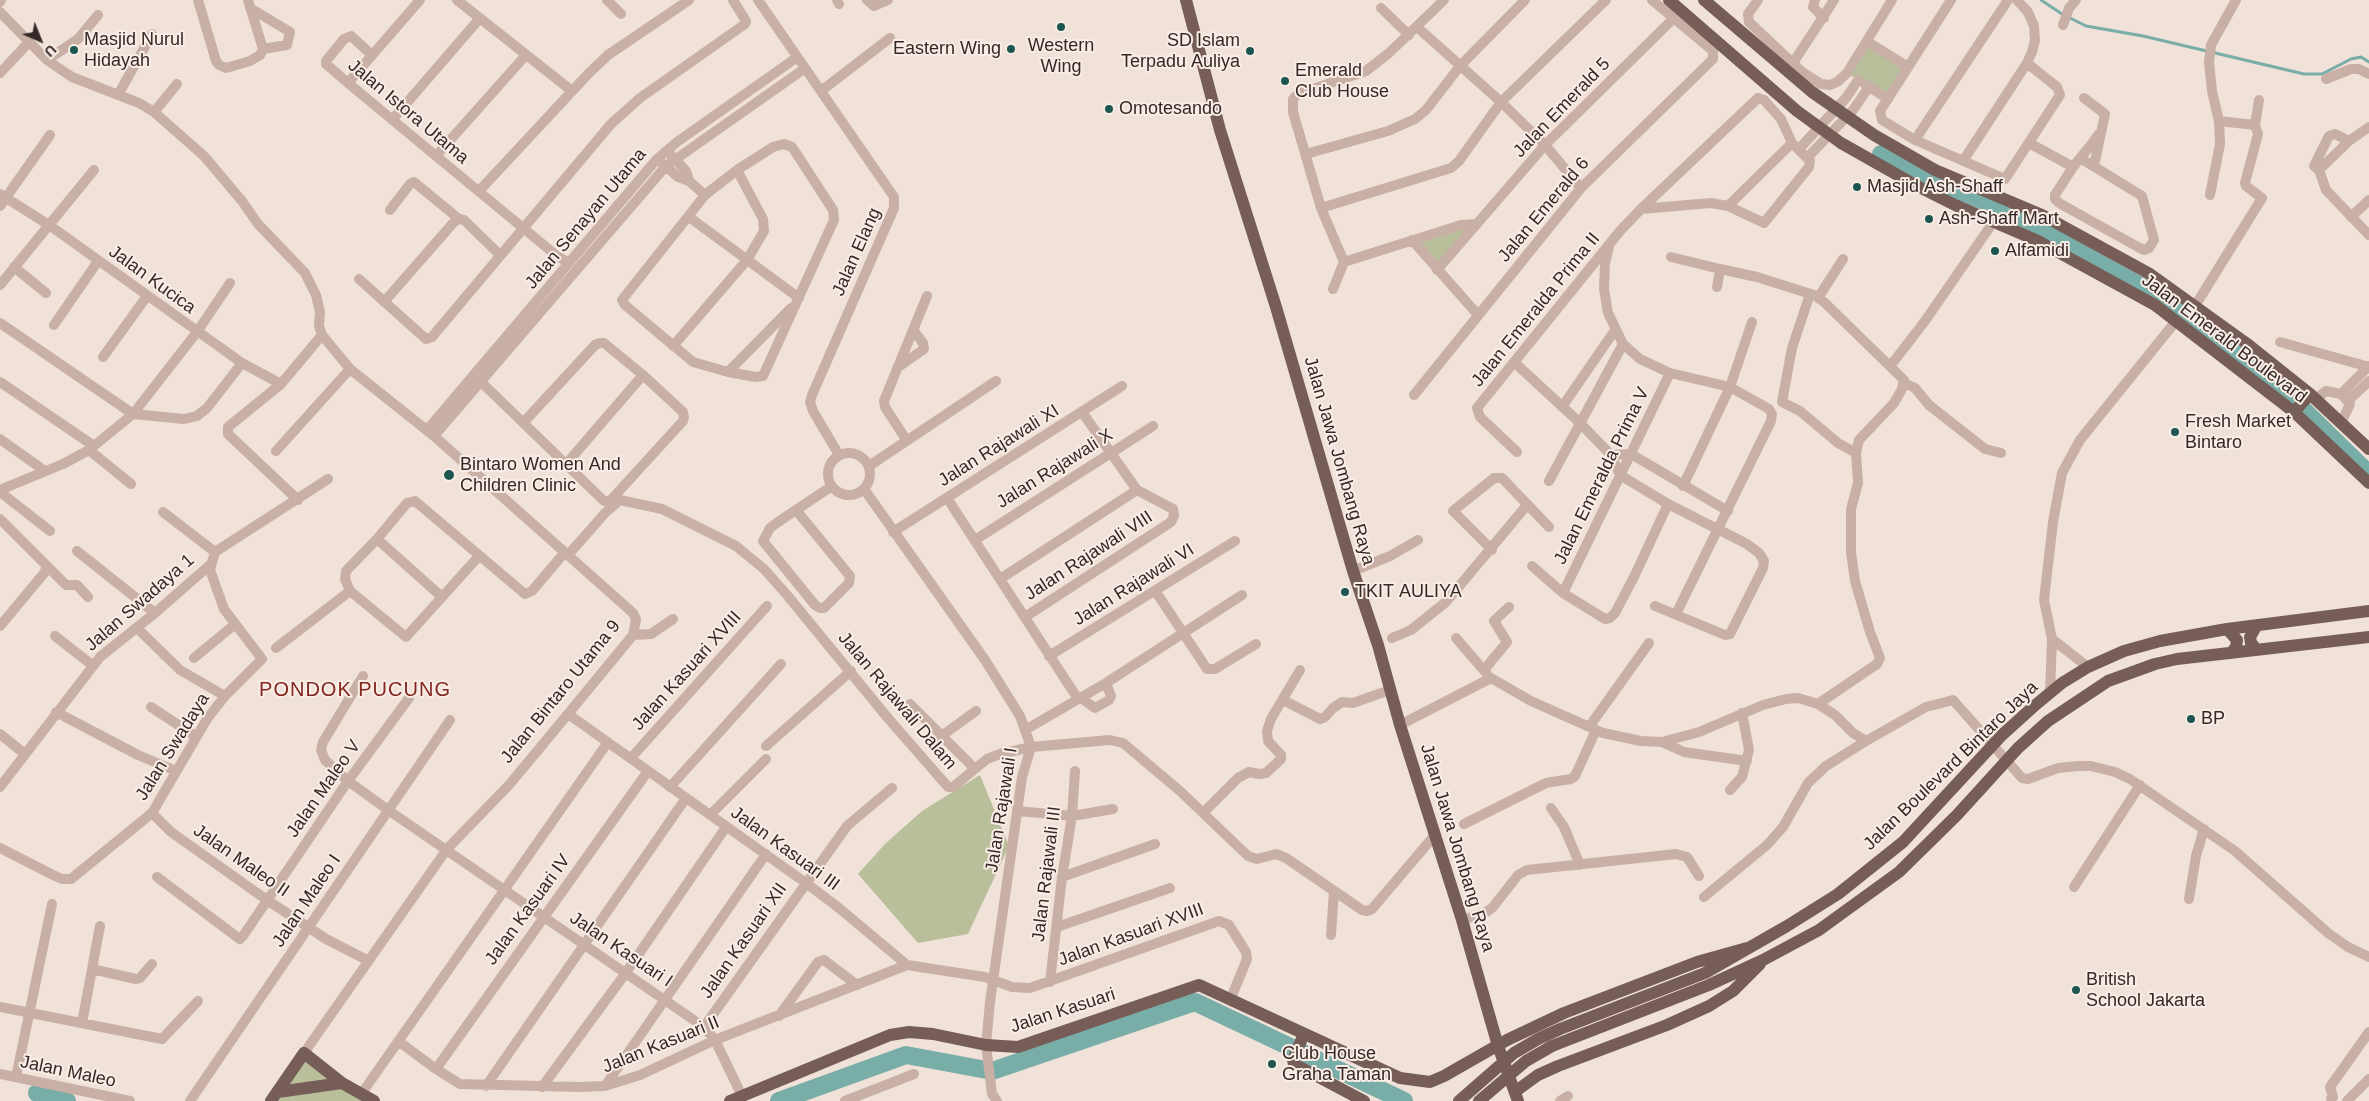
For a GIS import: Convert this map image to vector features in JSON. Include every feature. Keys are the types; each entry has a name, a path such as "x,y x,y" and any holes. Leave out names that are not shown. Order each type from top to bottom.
{"main road":[{"name":"Jalan Jawa Jombang Raya","path":"1186,0 1220,130 1276,307 1353,571 1378,645 1400,725 1462,920 1498,1046 1517,1096"},
{"name":"Jalan Emerald Boulevard","path":"1669,0 1825,132 1917,186 2038,241 2129,289 2305,405 2341,423 2369,449"},
{"name":"Jalan Emerald Boulevard","path":"1704,0 1846,117 1935,170 2042,216 2150,274 2195,306 2305,405 2369,483"},
{"name":"Jalan Boulevard Bintaro Jaya","path":"1479,1101 1526,1061 1552,1046 1708,979 1747,948 1838,894 1903,842 2002,735 2050,693 2088,667 2108,657 2143,645 2227,628 2369,611"},
{"path":"2257,625 2250,637 2251,643 2257,650"},
{"path":"2227,628 2237,640 2236,647 2231,653"},
{"name":"Jalan Boulevard Bintaro Jaya","path":"1459,1101 1514,1053 1560,1029 1763,960 1819,930 1899,872 1956,815 2018,748 2048,721 2088,692 2122,675 2155,664 2369,637"},
{"name":"Jalan Kasuari","path":"730,1101 890,1035 909,1032 933,1034 986,1045 1018,1047 1191,986 1199,985 1231,998 1302,1037 1400,1078 1430,1082 1564,1013 1697,962 1747,948"},
{"path":"1517,1096 1538,1075 1667,1025 1709,1006 1733,991 1763,960"},
{"path":"1302,1037 1292,1060 1295,1065 1364,1101"},
{"path":"304,1052 342,1083 374,1101"},
{"name":"Jalan Bintaro Utama 9","path":"275,1096 304,1052"},
{"path":"275,1096 342,1083"}],"street":[{"path":"198,0 216,61 226,68 250,61 260,55 263,49 249,4"},
{"path":"348,83 420,0"},
{"path":"457,0 572,91"},
{"path":"607,0 621,14"},
{"path":"479,192 572,91 608,55 689,0"},
{"path":"359,279 429,339 624,111 745,24 746,21 733,0"},
{"name":"Jalan Elang","path":"758,0 796,58 894,197 895,203 810,402 813,411 839,455"},
{"path":"867,0 874,6 888,0"},
{"path":"1333,289 1341,274 1344,262 1321,208 1293,112 1293,98 1298,94 1366,71 1417,27 1444,0"},
{"path":"1306,154 1388,131 1415,119 1426,110 1460,66 1525,0"},
{"path":"1321,208 1451,168 1459,161 1501,102 1606,0"},
{"path":"1652,0 1674,18"},
{"path":"1758,0 1748,14 1749,22 1793,63 1821,84 1830,85 1837,82 1847,73 1868,42 1892,0"},
{"path":"1815,0 1813,4 1815,10 1824,18"},
{"path":"1793,63 1834,0"},
{"path":"1951,0 1880,111 1882,120 1915,140 2003,179 2008,178 2060,95 2057,87 2027,63"},
{"path":"1915,140 2008,0"},
{"path":"1963,160 2027,63 2035,40 2034,26 2028,12 2017,0"},
{"path":"2065,20 2076,0"},
{"path":"2210,195 2220,144 2219,121 2212,91 2209,62 2211,44 2236,0"},
{"path":"249,4 290,32 287,45 263,49"},
{"path":"1381,8 1408,35"},
{"path":"0,12 47,60 72,77 118,95 154,112 204,156 242,201 258,224 306,273 316,295 320,312 319,326 322,335 281,384 232,422 228,428 228,434 298,500"},
{"path":"47,60 78,39 98,15"},
{"path":"392,120 480,18"},
{"name":"Jalan Emerald 6","path":"1414,395 1581,188 1713,59 1712,51 1674,18"},
{"name":"Jalan Emerald 5","path":"1437,270 1545,145 1674,18"},
{"path":"1417,27 1501,102 1545,145 1581,188"},
{"path":"118,95 152,34"},
{"name":"Jalan Istora Utama","path":"372,55 351,36 344,39 326,58 326,64 523,227 567,266"},
{"path":"821,91 890,38"},
{"path":"0,74 29,42"},
{"path":"1868,42 1908,67"},
{"path":"436,156 526,55"},
{"name":"Jalan Senayan Utama","path":"476,381 567,266 657,159 666,150 796,58"},
{"name":"Jalan Senayan Utama","path":"431,433 666,166 804,69"},
{"path":"2326,79 2351,69 2359,69 2369,74"},
{"path":"1847,73 1888,99"},
{"path":"1808,158 1825,132 1836,110 1858,80"},
{"path":"154,112 177,84"},
{"path":"1728,206 1796,146 1825,132 1846,117 1869,87"},
{"name":"Jalan Emeralda Prima II","path":"1517,452 1480,417 1477,408 1609,245 1641,209 1758,98 1764,100 1780,119 1796,146"},
{"path":"2084,98 2105,114 2099,134 2094,166"},
{"path":"2195,306 2262,201 2262,196 2246,186 2245,183 2258,134 2255,125 2259,100"},
{"path":"2219,121 2255,125"},
{"path":"2319,170 2349,141 2369,127"},
{"path":"2080,158 2142,196 2154,240 2149,248 2144,250 2138,248 2059,203 2055,195 2073,167 2080,158 2099,134"},
{"path":"2349,141 2335,134 2329,136 2314,167 2319,170 2324,188 2369,235"},
{"name":"Jalan Kucica","path":"50,135 2,199 49,225 242,363 281,384"},
{"path":"2029,143 2073,167"},
{"path":"784,144 792,147 833,210 834,220 763,376 728,372 693,362 625,305 622,300 705,195 737,170 773,147 784,144"},
{"path":"1641,209 1693,203 1711,203 1728,206 1764,223 1809,167 1808,158 1796,146"},
{"path":"666,150 686,170 689,181"},
{"path":"657,159 678,177 689,181 705,195"},
{"path":"0,285 94,170"},
{"path":"673,346 747,260 764,230 765,225 737,170"},
{"path":"390,210 410,184 414,182 459,219 464,220 500,255"},
{"path":"2351,217 2369,200"},
{"path":"689,216 797,301"},
{"path":"384,302 454,222 459,219"},
{"path":"1891,366 1994,222"},
{"path":"1344,262 1461,225 1477,224"},
{"path":"1412,240 1478,315"},
{"path":"1609,245 1605,263 1604,289 1608,313 1623,344 1640,359 1670,373 1730,387 1769,409 1772,414 1772,420 1676,614"},
{"path":"1671,257 1757,277 1814,296 1891,366 1904,380 1904,383 1915,388 1929,405 1985,450 2001,453"},
{"path":"1843,259 1814,296 1792,348 1782,402 1800,411 1838,444 1856,453"},
{"path":"54,325 98,261"},
{"path":"14,267 46,293"},
{"path":"1717,287 1720,269"},
{"path":"50,530 0,491 91,448 133,414 197,332 230,283"},
{"path":"103,357 147,296"},
{"path":"906,441 884,404 927,296"},
{"path":"728,372 797,301"},
{"path":"2050,693 2052,639 2044,600 2053,522 2062,473 2080,440 2176,321"},
{"path":"1683,486 1730,387 1752,322"},
{"path":"0,323 133,414 184,419 197,416 207,408 242,363"},
{"path":"1562,407 1615,330"},
{"path":"897,369 924,349 923,344 914,331"},
{"name":"Jalan Bintaro Utama 9","path":"304,1052 447,849 508,784 633,635 636,619 633,613 431,433 350,369 322,335"},
{"path":"2280,342 2369,367 2345,397"},
{"path":"476,381 524,422 604,501 610,501 683,421 683,412 643,375 604,343 595,345 524,422"},
{"path":"1549,481 1623,344"},
{"path":"1514,362 1580,423 1611,455 1620,475 1668,504 1748,544 1759,553 1764,561 1764,568 1730,634 1724,635 1655,606"},
{"path":"276,451 350,369"},
{"name":"Jalan Emeralda Prima V","path":"1563,592 1670,373"},
{"path":"567,463 643,375"},
{"path":"869,466 996,381"},
{"path":"2305,405 2326,392 2345,397 2369,381"},
{"path":"0,382 91,448 132,484"},
{"path":"1818,704 1877,664 1880,658 1870,632 1850,552 1851,508 1858,483 1856,453 1859,440 1894,403 1904,383"},
{"name":"Jalan Rajawali XI","path":"893,532 1122,386"},
{"path":"2341,423 2349,410 2345,397"},
{"name":"Jalan Rajawali VIII","path":"1025,616 1171,522 1174,516 1173,509 1137,490 1082,412"},
{"name":"Jalan Rajawali X","path":"975,540 1153,426"},
{"path":"0,440 45,471"},
{"path":"851,452 862,456 869,466 870,478 864,489 854,495 841,494 832,486 828,475 830,463 839,455 851,452"},
{"path":"1611,455 1631,454 1728,511"},
{"path":"1492,550 1453,511 1498,477 1502,478 1549,527"},
{"path":"163,512 215,552 328,479"},
{"path":"796,510 850,576 849,583 824,608 815,605 763,541 770,528 796,510 832,486"},
{"name":"Jalan Rajawali I","path":"864,489 985,660 1020,716 1031,747 1022,777 993,979 986,1045 992,1097"},
{"path":"1000,578 1137,490"},
{"path":"948,498 1049,656 1080,698 1095,708 1111,696 1106,683"},
{"name":"Jalan Rajawali Dalam","path":"566,554 620,500 662,509 736,546 750,557 787,595 943,784 953,787 974,768 987,759 1000,754 1031,747 1110,740 1123,743 1134,750 1248,856 1257,859 1276,854 1286,858 1362,910 1372,909 1434,836"},
{"path":"479,556 406,637 350,590 345,579 346,572 407,503 415,501 525,594 532,591 566,554"},
{"path":"1532,566 1563,592 1605,619 1610,618 1615,613 1630,584 1668,504"},
{"path":"1378,645 1392,638 1408,626 1433,614 1492,550 1527,505"},
{"path":"0,519 66,585 77,585 88,597"},
{"path":"377,539 442,597"},
{"path":"1353,571 1403,550 1418,540"},
{"name":"Jalan Rajawali VI","path":"1049,656 1235,542"},
{"path":"77,551 155,613"},
{"name":"Jalan Swadaya","path":"0,848 52,875 62,879 71,879 152,813 195,736 225,696 262,659 234,625 224,609 210,570 215,552"},
{"name":"Jalan Swadaya 1","path":"0,787 92,665 110,646 137,628 211,564"},
{"path":"0,626 45,572 46,567"},
{"path":"276,648 350,590"},
{"path":"1156,592 1207,669 1211,670 1256,644"},
{"path":"1025,730 1106,683 1242,595"},
{"name":"Jalan Kasuari XVIII","path":"631,758 767,606"},
{"path":"1484,670 1507,642 1494,622 1509,607"},
{"path":"636,619 651,634"},
{"path":"633,635 651,634 673,619"},
{"path":"194,658 234,625"},
{"path":"137,628 180,670 225,696"},
{"path":"55,636 92,665"},
{"path":"1456,638 1491,678 1531,701 1592,728 1623,739 1662,742 1699,732 1742,713 1786,698 1798,698 1818,704 1835,715 1853,733 1866,741"},
{"path":"2052,639 2088,667"},
{"path":"1464,824 1546,783 1571,779 1575,776 1592,728 1649,644"},
{"path":"670,787 781,664"},
{"path":"1203,813 1238,778 1250,772 1266,773 1281,758 1281,755 1268,741 1267,731 1300,670"},
{"path":"766,746 851,672"},
{"name":"Jalan Kasuari I","path":"363,676 323,742 321,750 325,760 348,781 388,810 505,889 625,974 704,1026 716,1040"},
{"path":"1400,725 1491,678"},
{"path":"1283,700 1320,719 1342,702 1353,703 1390,690"},
{"name":"Jalan Maleo V","path":"157,877 240,938 348,781 409,698"},
{"path":"1704,897 1766,845 1784,827 1808,783 1826,766 1926,707 1953,700 2018,774 2025,779 2058,768 2091,766 2114,772 2140,785 2235,851 2328,933 2348,947 2369,958"},
{"path":"910,704 940,737 974,768"},
{"path":"151,707 195,736"},
{"path":"940,737 976,711"},
{"path":"56,712 138,755 176,772"},
{"path":"1730,790 1742,777 1749,750 1742,713"},
{"name":"Jalan Kasuari III","path":"568,714 806,883 907,965"},
{"name":"Jalan Maleo I","path":"190,1101 450,720"},
{"path":"0,734 25,754"},
{"path":"362,1093 608,742"},
{"path":"1662,742 1684,752 1747,761"},
{"path":"710,815 766,759"},
{"name":"Jalan Kasuari IV","path":"436,1069 648,771"},
{"name":"Jalan Rajawali III","path":"1050,982 1062,876 1072,816 1075,771"},
{"path":"2074,887 2140,785"},
{"name":"Jalan Kasuari XII","path":"704,1026 847,826 892,788"},
{"path":"486,1086 686,798"},
{"path":"1551,808 1564,827 1580,865"},
{"path":"1017,812 1072,816 1113,809"},
{"name":"Jalan Maleo II","path":"152,813 171,832 267,900 308,928 367,960"},
{"path":"542,1087 625,974 726,827"},
{"path":"2189,899 2196,856 2204,829"},
{"path":"1062,876 1155,844"},
{"path":"605,1086 766,854"},
{"path":"1462,920 1485,913 1499,900 1518,875 1527,870 1682,855 1690,861 1699,876"},
{"path":"1056,927 1170,888"},
{"path":"1331,934 1334,891"},
{"path":"16,1077 52,904"},
{"name":"Jalan Kasuari XVIII","path":"993,979 1012,987 1030,988 1219,921 1229,924 1246,952 1247,960 1231,998"},
{"path":"82,1023 100,926"},
{"path":"778,1017 818,962 824,960 857,985"},
{"path":"92,969 136,980 152,964"},
{"path":"907,965 993,979"},
{"name":"Jalan Kasuari II","path":"398,1041 460,1084 542,1087 605,1086 640,1075 716,1040 907,965"},
{"path":"0,1008 162,1039 198,1001"},
{"path":"2331,1099 2333,1097 2330,1087 2369,1032"},
{"path":"716,1040 742,1096"},
{"name":"Jalan Maleo","path":"0,1074 130,1101"},
{"path":"845,1101 914,1074"},
{"path":"2347,1101 2369,1079"}],"green space":[{"path":"1868,42 1908,67 1888,99 1847,73"},
{"path":"1477,224 1437,270 1412,240"},
{"path":"980,775 1009,846 968,934 918,943 858,874 885,844 922,811"},
{"path":"304,1053 341,1081 278,1089"},
{"path":"346,1088 364,1101 279,1101 281,1097"}],"waterway":[{"path":"2041,0 2062,14 2086,26 2143,36 2304,74 2322,74 2351,59 2361,57 2369,62"},
{"path":"1881,154 1916,175 1993,204 2173,304 2280,387 2369,474"},
{"path":"779,1101 906,1055 992,1071 1195,1002 1404,1101"},
{"path":"37,1093 67,1101"}],"place":[{"name":"Western Wing","path":"1061,27"},
{"name":"Eastern Wing","path":"1011,49"},
{"name":"Masjid Nurul Hidayah","path":"74,50"},
{"name":"SD Islam Terpadu Auliya","path":"1250,51"},
{"name":"Emerald Club House","path":"1285,81"},
{"name":"Omotesando","path":"1109,109"},
{"name":"Masjid Ash-Shaff","path":"1857,187"},
{"name":"Ash-Shaff Mart","path":"1929,219"},
{"name":"Alfamidi","path":"1995,251"},
{"name":"Fresh Market Bintaro","path":"2175,432"},
{"name":"Bintaro Women And Children Clinic","path":"449,475"},
{"name":"TKIT AULIYA","path":"1345,592"},
{"name":"BP","path":"2191,719"},
{"name":"British School Jakarta","path":"2076,990"},
{"name":"Club House Graha Taman","path":"1272,1064"}],"district":[{"name":"PONDOK PUCUNG","path":"355,690"}]}
